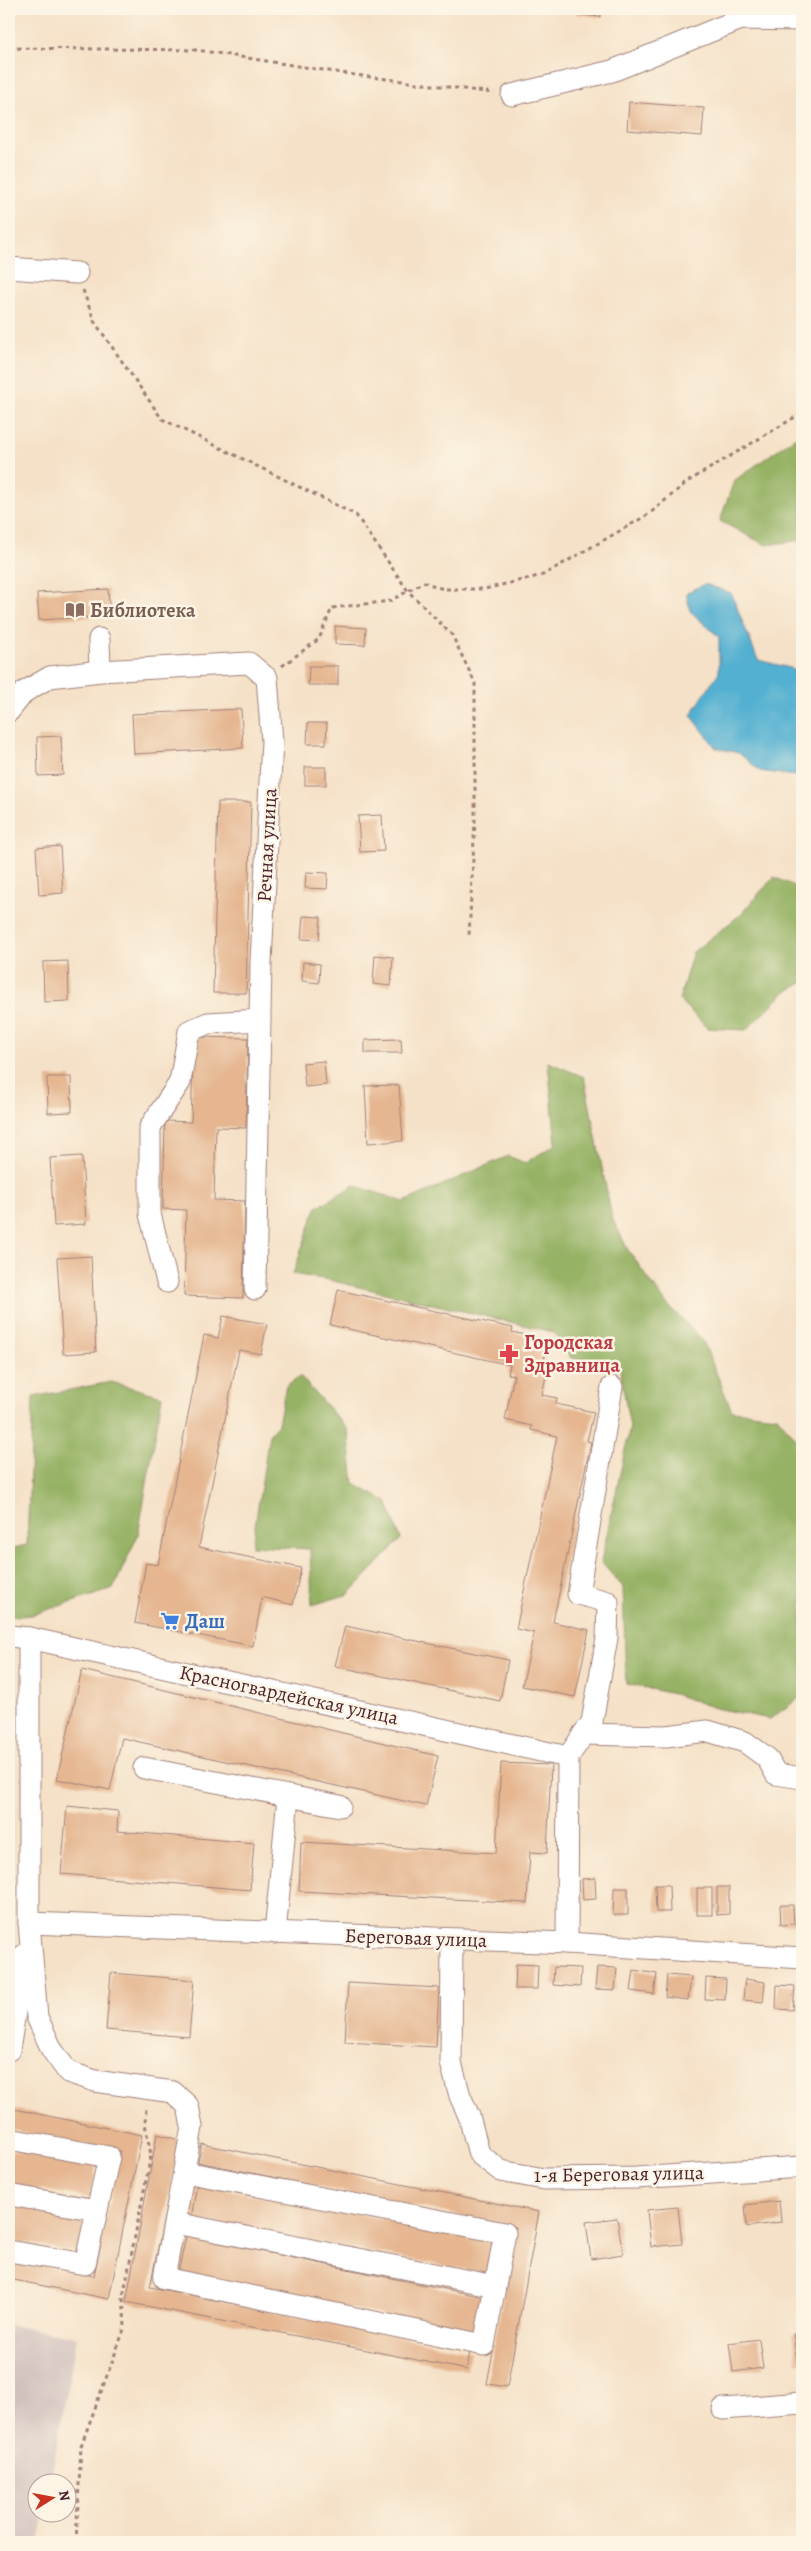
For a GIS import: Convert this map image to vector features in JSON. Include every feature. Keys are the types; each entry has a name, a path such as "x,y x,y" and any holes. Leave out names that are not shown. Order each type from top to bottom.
{"street":[{"path":"512,95 612,71 741,19 802,20"},
{"path":"9,268 77,273"},
{"path":"100,639 100,672"},
{"path":"9,712 24,692 50,677 100,672 249,664 267,678"},
{"name":"Речная улица","path":"256,1289 260,1020 272,741 267,678"},
{"path":"167,1282 150,1214 150,1127 180,1082 189,1031 208,1023 260,1020"},
{"path":"567,1943 568,1757 592,1722 607,1638 608,1602 578,1594 612,1388"},
{"path":"19,1637 29,1923 37,2017 52,2050 68,2072 95,2081 173,2092 188,2106 192,2127 164,2278 484,2345 505,2233 185,2172"},
{"name":"Красногвардейская улица","path":"19,1637 568,1757"},
{"path":"584,1734 666,1736 708,1732 745,1742 767,1758 776,1774 802,1778"},
{"path":"144,1768 340,1806"},
{"path":"275,1933 288,1797"},
{"path":"9,2050 29,1923"},
{"name":"Береговая улица","path":"29,1923 567,1943 802,1958"},
{"name":"1-я Береговая улица","path":"452,1940 451,2063 460,2096 469,2116 479,2154 501,2171 544,2179 636,2178 802,2167"},
{"path":"9,2139 109,2157 85,2264 9,2251"},
{"path":"9,2195 97,2210"},
{"path":"175,2223 495,2286"},
{"path":"723,2409 802,2403"}],"path":[{"path":"9,48 197,50 348,74 512,95"},
{"path":"77,273 94,321 162,419 356,515 408,591 452,635 475,683 475,820 469,936"},
{"path":"267,678 319,639 332,608 390,601 424,582 443,589 485,589 543,576 649,514 687,482 802,413"},
{"path":"76,2542 81,2446 125,2327 123,2296 151,2155 145,2124 147,2088"}],"shaded area":[{"path":"9,2325 77,2337 52,2474 28,2474 28,2524 43,2524 39,2542 9,2542"}],"green space":[{"path":"802,437 802,540 766,545 720,521 734,481 794,438"},
{"path":"774,877 802,890 802,983 785,992 746,1030 708,1028 679,1000 693,952 740,915"},
{"path":"548,1062 584,1077 612,1218 628,1250 665,1302 703,1341 732,1411 777,1416 802,1446 802,1696 770,1719 715,1708 674,1694 626,1684 623,1587 601,1562 630,1427 619,1364 571,1358 553,1332 329,1280 293,1274 316,1208 354,1185 404,1202 508,1156 525,1163 556,1144"},
{"path":"300,1376 348,1430 354,1484 387,1502 401,1539 349,1594 312,1605 310,1549 252,1546 269,1435 278,1424 286,1386"},
{"path":"111,1382 162,1396 138,1535 113,1589 31,1615 9,1617 9,1549 27,1545 33,1397"}],"water":[{"path":"705,584 731,593 758,660 802,671 802,777 760,771 739,753 716,748 691,715 719,672 719,637 690,611 686,593"}],"building":[{"path":"577,9 601,9 600,17 576,14"},
{"path":"629,102 704,108 702,136 627,130"},
{"path":"108,589 110,616 39,620 37,593"},
{"path":"335,626 366,628 365,645 335,644"},
{"path":"309,666 338,666 338,685 308,685"},
{"path":"241,709 243,748 134,754 132,714"},
{"path":"308,723 327,723 326,744 307,744"},
{"path":"61,736 63,775 38,776 37,737"},
{"path":"305,767 326,767 326,785 305,785"},
{"path":"218,802 251,802 246,993 213,993"},
{"path":"382,815 384,851 360,852 358,816"},
{"path":"60,846 63,893 39,895 36,848"},
{"path":"306,872 328,873 327,889 305,888"},
{"path":"303,916 321,917 319,940 301,939"},
{"path":"375,955 393,957 391,986 373,984"},
{"path":"68,961 69,1001 44,1002 43,962"},
{"path":"303,962 320,964 319,983 302,981"},
{"path":"194,1037 248,1038 246,1128 216,1127 214,1200 245,1201 243,1298 184,1296 186,1210 163,1209 165,1121 191,1122"},
{"path":"401,1039 402,1053 365,1053 365,1040"},
{"path":"324,1061 326,1085 305,1087 303,1063"},
{"path":"47,1077 71,1077 72,1112 48,1113"},
{"path":"399,1085 403,1141 368,1143 365,1086"},
{"path":"82,1156 86,1224 54,1226 50,1158"},
{"path":"91,1256 96,1352 63,1354 57,1258"},
{"path":"338,1290 513,1328 512,1332 548,1340 542,1370 547,1371 542,1395 557,1398 556,1404 594,1412 587,1441 591,1442 553,1622 589,1630 575,1697 522,1686 534,1633 516,1629 557,1436 531,1430 532,1426 505,1420 514,1375 508,1374 510,1365 330,1325"},
{"path":"223,1316 267,1324 261,1354 239,1350 199,1547 301,1568 293,1605 262,1597 253,1646 135,1623 146,1563 158,1565 204,1335 218,1338"},
{"path":"9,1379 11,1379 11,1417 9,1417"},
{"path":"345,1626 508,1660 500,1701 335,1666"},
{"path":"82,1670 438,1756 426,1806 122,1738 110,1790 57,1779"},
{"path":"501,1763 551,1765 547,1853 530,1852 527,1903 299,1891 301,1842 496,1853"},
{"path":"67,1806 118,1811 117,1831 254,1843 250,1890 61,1874"},
{"path":"595,1878 596,1899 583,1900 582,1879"},
{"path":"655,1885 669,1885 670,1912 656,1912"},
{"path":"717,1887 729,1887 729,1914 717,1915"},
{"path":"614,1888 628,1888 628,1915 613,1915"},
{"path":"697,1888 712,1888 712,1915 697,1915"},
{"path":"780,1905 793,1905 794,1924 781,1925"},
{"path":"516,1964 538,1965 537,1989 515,1989"},
{"path":"554,1967 581,1968 580,1987 553,1985"},
{"path":"597,1967 617,1968 615,1990 595,1989"},
{"path":"634,1970 657,1974 654,1994 631,1991"},
{"path":"111,1973 194,1980 189,2037 106,2030"},
{"path":"667,1975 691,1977 688,2000 665,1997"},
{"path":"706,1978 726,1979 725,2000 705,1999"},
{"path":"745,1979 765,1982 763,2002 743,2000"},
{"path":"348,1983 439,1988 436,2047 345,2042"},
{"path":"777,1985 795,1986 793,2010 776,2009"},
{"path":"9,2108 142,2135 109,2299 9,2279 9,2259 94,2276 120,2152 9,2129"},
{"path":"157,2134 180,2140 150,2287 470,2351 467,2370 126,2302"},
{"path":"202,2144 539,2212 507,2387 487,2384 516,2227 198,2162"},
{"path":"9,2150 96,2165 91,2198 9,2184"},
{"path":"197,2184 495,2240 489,2274 191,2219"},
{"path":"779,2201 781,2222 747,2227 745,2205"},
{"path":"9,2204 85,2219 79,2253 9,2240"},
{"path":"678,2207 682,2244 651,2247 647,2210"},
{"path":"617,2218 623,2254 591,2259 586,2222"},
{"path":"186,2236 484,2297 476,2334 178,2273"},
{"path":"802,2333 802,2362 797,2362 793,2334"},
{"path":"759,2339 763,2368 733,2372 729,2343"}],"place":[{"name":"Библиотека","path":"75,610"},
{"name":"Городская Здравница","path":"509,1354"},
{"name":"Даш","path":"170,1621"}]}
